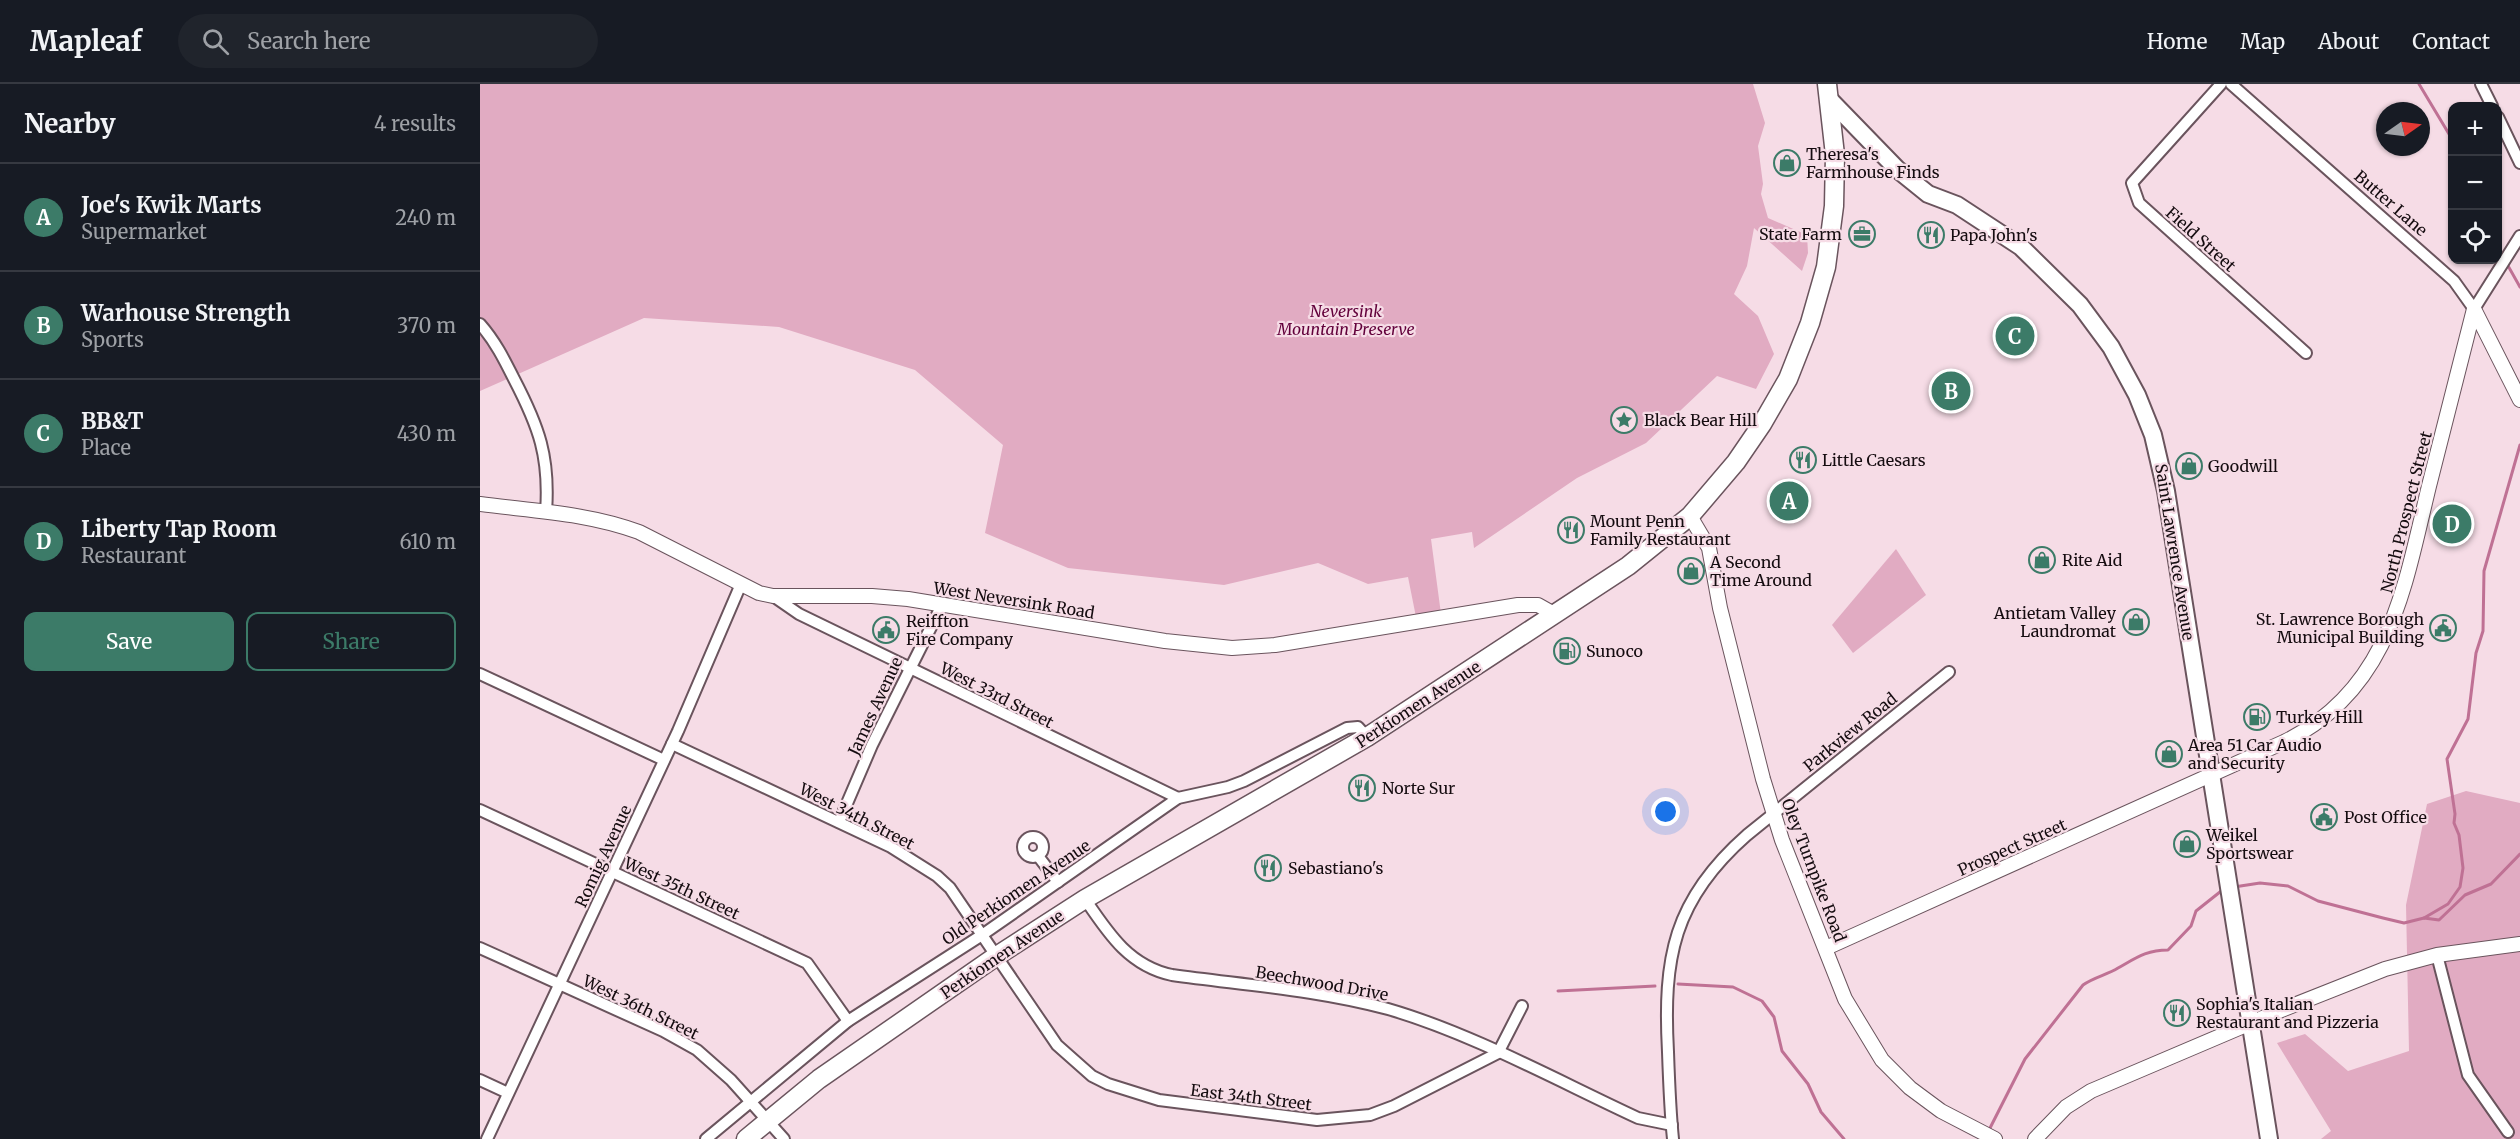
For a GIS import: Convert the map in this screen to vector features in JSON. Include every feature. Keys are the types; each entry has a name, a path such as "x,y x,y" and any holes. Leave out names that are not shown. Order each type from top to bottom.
{"main road":[{"name":"Perkiomen Avenue","path":"746,1139 819,1079 995,957 1085,899 1367,737 1628,566 1690,516 1736,462 1762,424 1788,379 1810,322 1826,267 1834,206 1835,155 1829,92"},
{"name":"Saint Lawrence Avenue","path":"1829,92 1884,158 1928,194 1957,205 1987,223 2041,264 2092,320 2126,372 2145,415 2163,476 2210,775 2229,873 2269,1139"}],"street":[{"name":"Field Street","path":"2221,84 2132,183 2139,203 2306,353"},
{"name":"Butter Lane","path":"2231,84 2454,281 2474,309 2520,400"},
{"path":"2481,84 2490,102"},
{"path":"2502,126 2520,164"},
{"path":"2474,309 2520,236"},
{"name":"North Prospect Street","path":"2210,775 2295,737 2322,719 2354,688 2381,648 2402,598 2474,309"},
{"path":"480,324 498,345 542,440 548,474 546,512"},
{"name":"West Neversink Road","path":"480,504 600,519 639,531 741,584 773,596 872,596 1165,641 1232,648 1275,645 1518,605 1538,605 1554,614"},
{"name":"Oley Turnpike Road","path":"1690,516 1709,548 1723,619 1786,851 1845,999 1882,1060 1923,1098 1958,1121 1995,1139"},
{"name":"Romig Avenue","path":"487,1139 672,744 741,584"},
{"name":"West 33rd Street","path":"773,596 799,614 1178,798"},
{"name":"James Avenue","path":"839,822 872,745 942,605"},
{"name":"Parkview Road","path":"1673,1139 1665,1007 1667,971 1674,944 1702,882 1733,847 1949,672"},
{"path":"480,674 664,760"},
{"name":"Old Perkiomen Avenue","path":"705,1139 848,1021 982,935 1178,798 1228,787 1244,781 1347,728 1358,727 1367,737"},
{"name":"West 34th Street","path":"672,744 891,847 937,876 950,888 995,957"},
{"name":"Prospect Street","path":"1826,948 2210,775"},
{"name":"West 35th Street","path":"480,810 807,963 848,1021"},
{"path":"1038,856 1058,882"},
{"name":"Beechwood Drive","path":"1085,899 1121,948 1137,962 1157,971 1346,1000 1386,1009 1434,1025 1638,1118 1672,1125"},
{"path":"2035,1139 2066,1107 2084,1095 2357,979 2437,955 2520,944"},
{"name":"West 36th Street","path":"480,948 663,1031 697,1050 713,1063 784,1139"},
{"path":"2437,955 2468,1075 2508,1132"},
{"name":"East 34th Street","path":"995,957 1045,1031 1075,1062 1092,1076 1116,1088 1159,1100 1303,1119 1348,1119 1394,1106 1498,1053"},
{"path":"1498,1053 1522,1006"},
{"path":"480,1080 508,1093"}],"green space":[{"name":"Neversink Mountain Preserve","path":"480,84 1753,84 1765,123 1758,146 1763,184 1761,194 1768,218 1807,235 1808,253 1802,271 1754,228 1747,266 1734,294 1758,316 1774,354 1756,389 1717,376 1646,443 1577,478 1474,548 1472,532 1431,539 1441,614 1416,617 1408,577 1368,584 1318,563 1224,585 1068,568 985,533 1003,445 915,370 779,327 644,318 480,391"},
{"path":"1896,549 1926,595 1853,653 1832,625"},
{"path":"2466,791 2520,803 2520,1139 2321,1139 2331,1131 2277,1043 2305,1034 2348,1071 2409,1051 2406,905 2427,804"}],"waterway":[{"path":"2419,84 2448,132"},
{"path":"2502,255 2520,287"},
{"path":"2424,918 2448,904 2460,887 2463,868 2459,835 2454,823 2455,814 2447,759 2468,719 2476,653 2483,631 2484,571 2520,445"},
{"path":"2234,887 2260,883 2288,886 2318,901 2404,923 2424,918 2439,920 2465,895 2491,884 2520,854"},
{"path":"1988,1132 2025,1059 2083,985 2142,955 2153,951 2168,950 2191,926 2196,911 2225,888"},
{"path":"1678,984 1733,987 1762,1001 1774,1017 1782,1051 1808,1084 1821,1112 1844,1139"},
{"path":"1558,991 1655,986"}],"place":[{"name":"Theresa's Farmhouse Finds","path":"1787,163"},
{"name":"State Farm","path":"1862,234"},
{"name":"Papa John's","path":"1931,235"},
{"name":"BB&T","path":"2015,336"},
{"name":"Warhouse Strength","path":"1951,391"},
{"name":"Black Bear Hill","path":"1624,420"},
{"name":"Little Caesars","path":"1803,460"},
{"name":"Goodwill","path":"2189,466"},
{"name":"Joe's Kwik Marts","path":"1789,501"},
{"name":"Liberty Tap Room","path":"2452,524"},
{"name":"Mount Penn Family Restaurant","path":"1571,530"},
{"name":"Rite Aid","path":"2042,560"},
{"name":"A Second Time Around","path":"1691,571"},
{"name":"Antietam Valley Laundromat","path":"2136,622"},
{"name":"St. Lawrence Borough Municipal Building","path":"2443,628"},
{"name":"Reiffton Fire Company","path":"886,630"},
{"name":"Sunoco","path":"1567,651"},
{"name":"Turkey Hill","path":"2257,717"},
{"name":"Area 51 Car Audio and Security","path":"2169,754"},
{"name":"Norte Sur","path":"1362,788"},
{"name":"Post Office","path":"2324,817"},
{"name":"Weikel Sportswear","path":"2187,844"},
{"name":"Sebastiano's","path":"1268,868"},
{"name":"Sophia's Italian Restaurant and Pizzeria","path":"2177,1013"}]}
